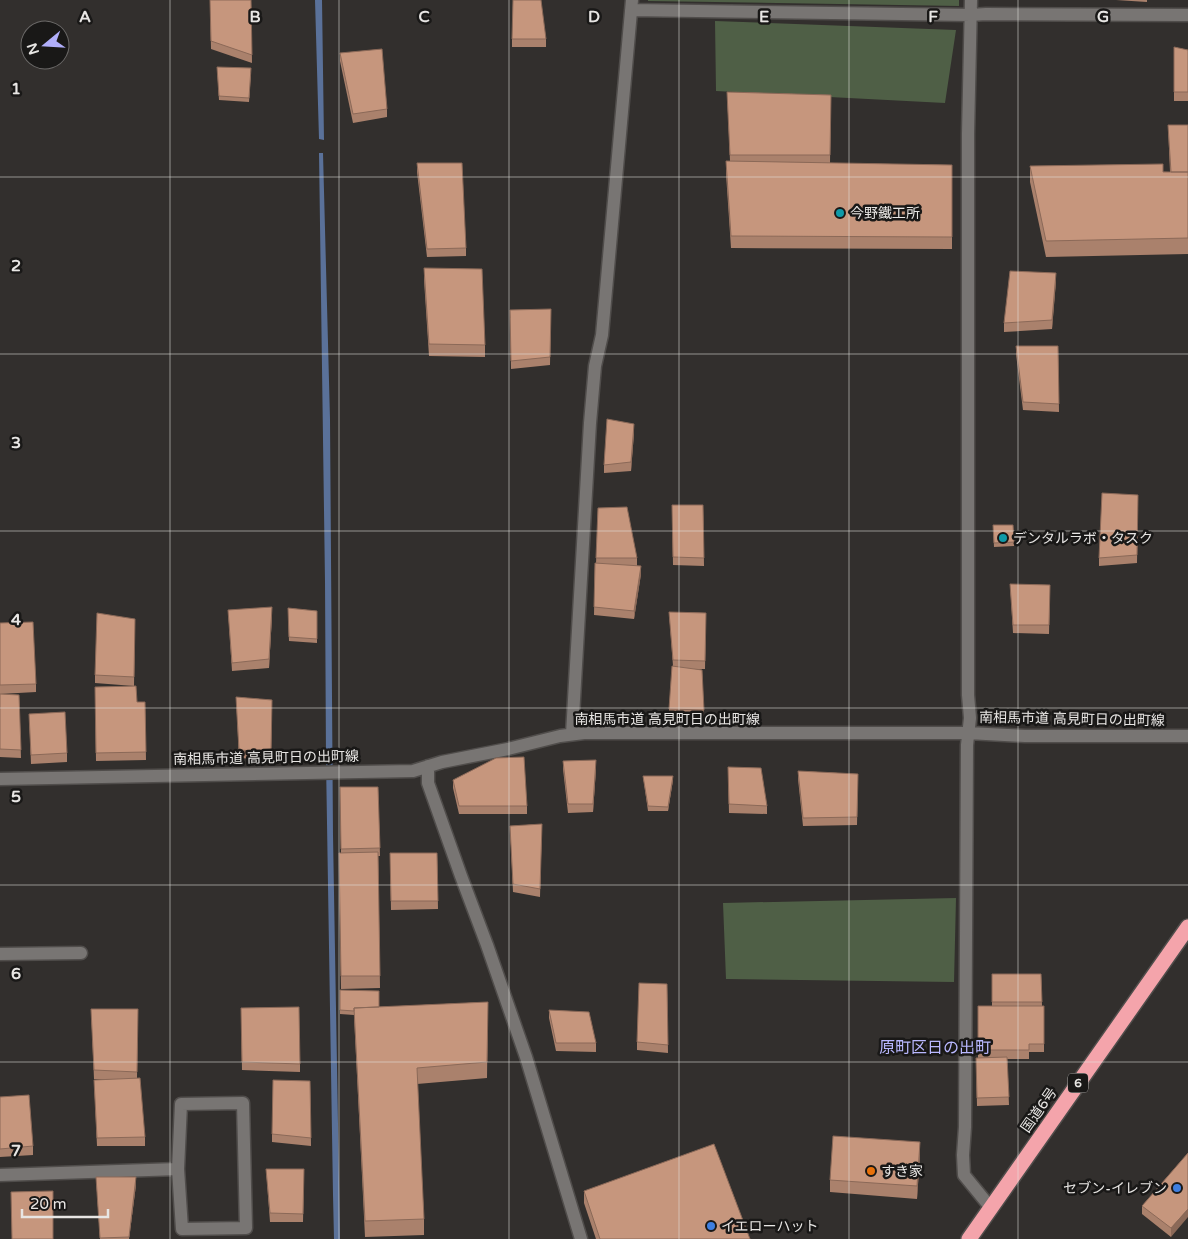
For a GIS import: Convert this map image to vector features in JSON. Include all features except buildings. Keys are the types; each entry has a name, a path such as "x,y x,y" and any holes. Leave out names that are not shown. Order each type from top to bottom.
{"highway":[{"name":"国道6号","path":"969,1239 1188,927"}],"street":[{"path":"971,0 968,134 968,686 970,718 967,745 965,1127 963,1155 964,1175 991,1208"},
{"path":"572,734 590,423 595,366 602,335 631,5 971,14 1188,15"},
{"name":"南相馬市道 高見町日の出町線","path":"0,779 413,771 442,762 572,734 968,733 1025,736 1188,736"},
{"path":"428,766 428,783 526,1057 581,1239"},
{"path":"0,954 82,953"},
{"path":"243,1103 246,1228 182,1229 178,1169 181,1104 243,1103"},
{"path":"0,1174 178,1169"}],"green space":[{"path":"959,0 959,6 648,1"},
{"path":"715,21 956,30 945,103 716,91"},
{"path":"956,898 954,982 726,979 723,903"}],"water":[{"path":"315,0 322,0 324,140 319,139"},
{"path":"319,153 323,153 330,419 333,835 340,1239 334,1239 333,1195"}],"place":[{"name":"今野鐵工所","path":"840,213"},
{"name":"デンタルラボ・タスク","path":"1003,538"},
{"name":"すき家","path":"871,1171"},
{"name":"セブン-イレブン","path":"1177,1188"},
{"name":"イエローハット","path":"711,1226"}],"district":[{"name":"原町区日の出町","path":"935,1048"}]}
